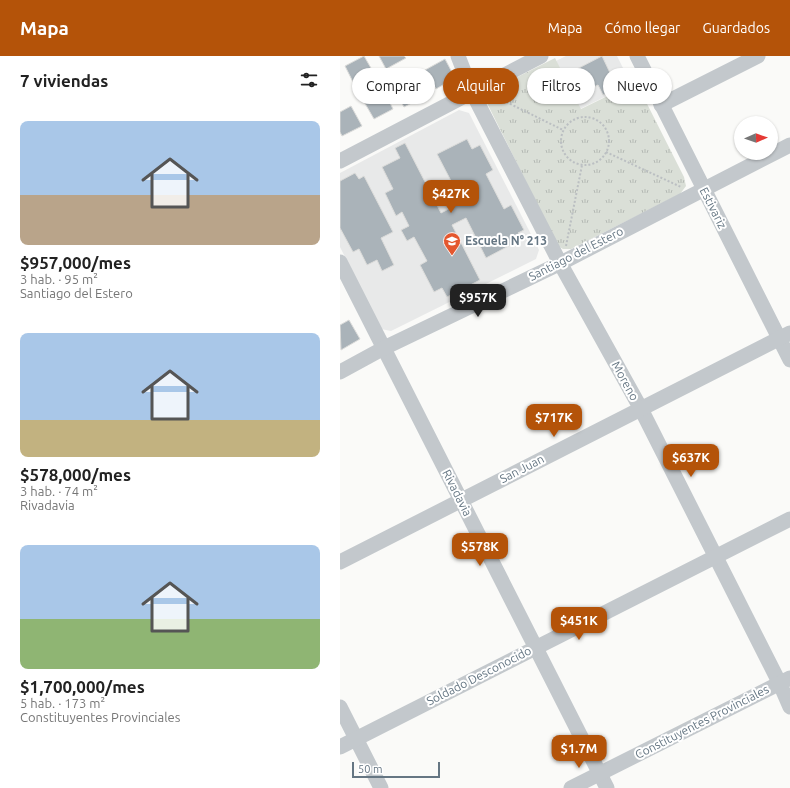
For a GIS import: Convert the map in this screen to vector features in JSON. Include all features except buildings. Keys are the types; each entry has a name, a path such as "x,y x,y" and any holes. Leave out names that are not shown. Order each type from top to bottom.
{"street":[{"name":"Moreno","path":"458,56 464,68"},
{"path":"518,68 541,56"},
{"name":"Estivariz","path":"637,56 661,105 699,191 785,336 790,360"},
{"path":"661,105 758,56"},
{"path":"340,161 449,104"},
{"name":"Moreno","path":"483,104 562,263 641,409 715,556 785,681 790,707"},
{"name":"Santiago del Estero","path":"340,372 384,348 562,263 790,145"},
{"name":"Rivadavia","path":"341,265 607,788"},
{"name":"San Juan","path":"340,562 785,336"},
{"name":"Soldado Desconocido","path":"340,747 790,519"},
{"name":"Constituyentes Provinciales","path":"571,788 785,681"},
{"path":"340,707 381,788"}],"path":[{"path":"507,104 564,130"},
{"path":"588,117 601,123 606,128 608,135 609,143 606,152 597,162 589,165 573,162 567,157 561,142 562,134 569,122 575,119 588,117"},
{"path":"606,152 699,191"},
{"path":"562,263 582,164"}],"shaded area":[{"path":"566,56 617,56 623,68 603,68 603,98 595,102 595,68 560,68 556,61"},
{"path":"578,104 590,104 580,109"},
{"path":"459,110 469,113 539,250 536,259 391,331 381,329 340,247 340,173"}],"green space":[{"path":"555,58 560,68 535,68"},
{"path":"527,72 527,104 578,104 581,109 591,104 595,104 595,102 603,98 603,104 647,104 684,177 686,186 680,194 571,249 563,249 558,246 487,104 519,104 519,76"}],"place":[{"name":"Escuela N° 213","path":"452,256"}]}
